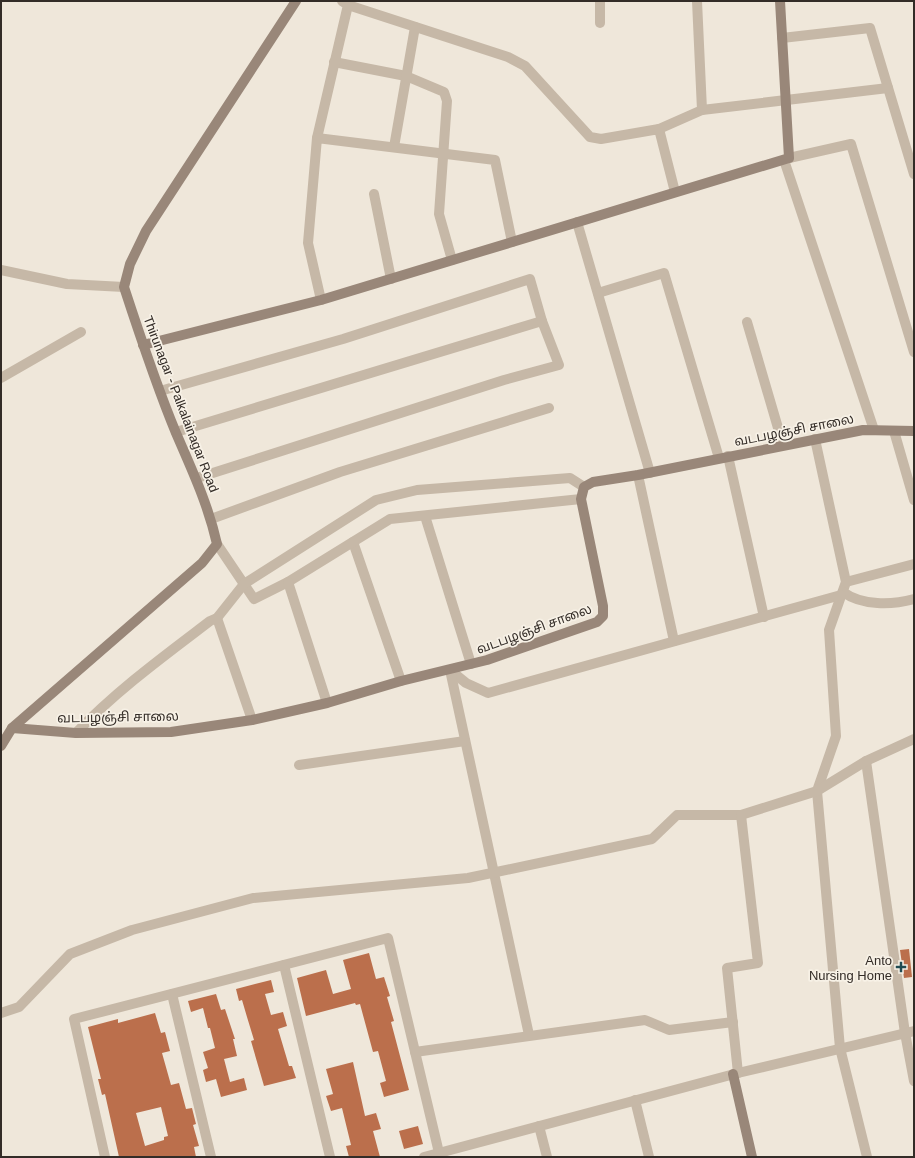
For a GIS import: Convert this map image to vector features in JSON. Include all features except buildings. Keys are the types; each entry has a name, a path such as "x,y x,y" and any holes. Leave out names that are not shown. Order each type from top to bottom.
{"street":[{"path":"1,270 67,284 124,287 130,264 146,231 296,1"},
{"path":"600,1 600,23"},
{"path":"697,1 702,110"},
{"path":"780,1 786,100 787,159 874,430"},
{"path":"321,300 308,243 317,138 334,62 345,3 508,57 525,66 590,137 601,139 659,129 702,110 888,88"},
{"path":"394,147 415,27"},
{"path":"782,38 870,28 914,174"},
{"path":"334,62 406,76 444,92 447,101 445,153 439,214 452,260"},
{"path":"659,129 676,192"},
{"path":"317,138 495,160 512,242"},
{"path":"142,345 321,300 787,159 852,144 914,352"},
{"path":"374,194 391,279"},
{"path":"577,222 650,473"},
{"path":"598,293 664,273 724,457 764,616"},
{"path":"160,391 343,339 530,279 542,321 559,365 504,380 197,478"},
{"name":"Thirunagar - Palkalainagar Road","path":"124,287 142,345 176,432 197,478 211,518 216,544"},
{"path":"176,432 542,321"},
{"path":"747,322 783,445"},
{"path":"1,378 80,332"},
{"path":"211,518 340,472 549,408"},
{"name":"வடபழஞ்சி சாலை","path":"12,728 76,733 171,732 252,720 327,703 401,681 471,664 597,622 603,616 603,606 581,499 584,486 593,482 650,473 863,430 914,431"},
{"path":"894,431 914,500"},
{"path":"815,439 843,590 848,596 873,603 902,602 914,599"},
{"path":"638,475 674,641"},
{"path":"76,733 94,714 126,686 210,621 217,618 244,584 376,500 416,490 570,478 584,486"},
{"path":"1,746 12,728 202,563 216,544 254,599 288,582 390,519 581,499"},
{"path":"425,516 471,664"},
{"path":"353,542 401,681"},
{"path":"450,670 466,683 488,693 764,616 843,590 914,564"},
{"path":"288,582 327,703"},
{"path":"843,590 829,630 836,736 818,791 840,1048 867,1157"},
{"path":"217,618 252,720"},
{"path":"450,670 529,1035"},
{"path":"1,1013 18,1007 70,954 132,930 253,898 468,878 652,839 676,814 742,815 818,791 866,761 914,739"},
{"path":"299,765 465,741"},
{"path":"866,761 909,1032 914,1081"},
{"path":"742,815 758,963 726,968 733,1022 736,1073 752,1157"},
{"path":"105,1157 74,1019 388,938 440,1155"},
{"path":"284,965 330,1157"},
{"path":"172,994 211,1157"},
{"path":"415,1052 645,1020 669,1030 733,1022"},
{"path":"424,1157 440,1155 539,1126 736,1073 909,1032"},
{"path":"635,1100 649,1157"},
{"path":"539,1126 547,1157"}],"place":[{"name":"Anto Nursing Home","path":"901,967"}]}
